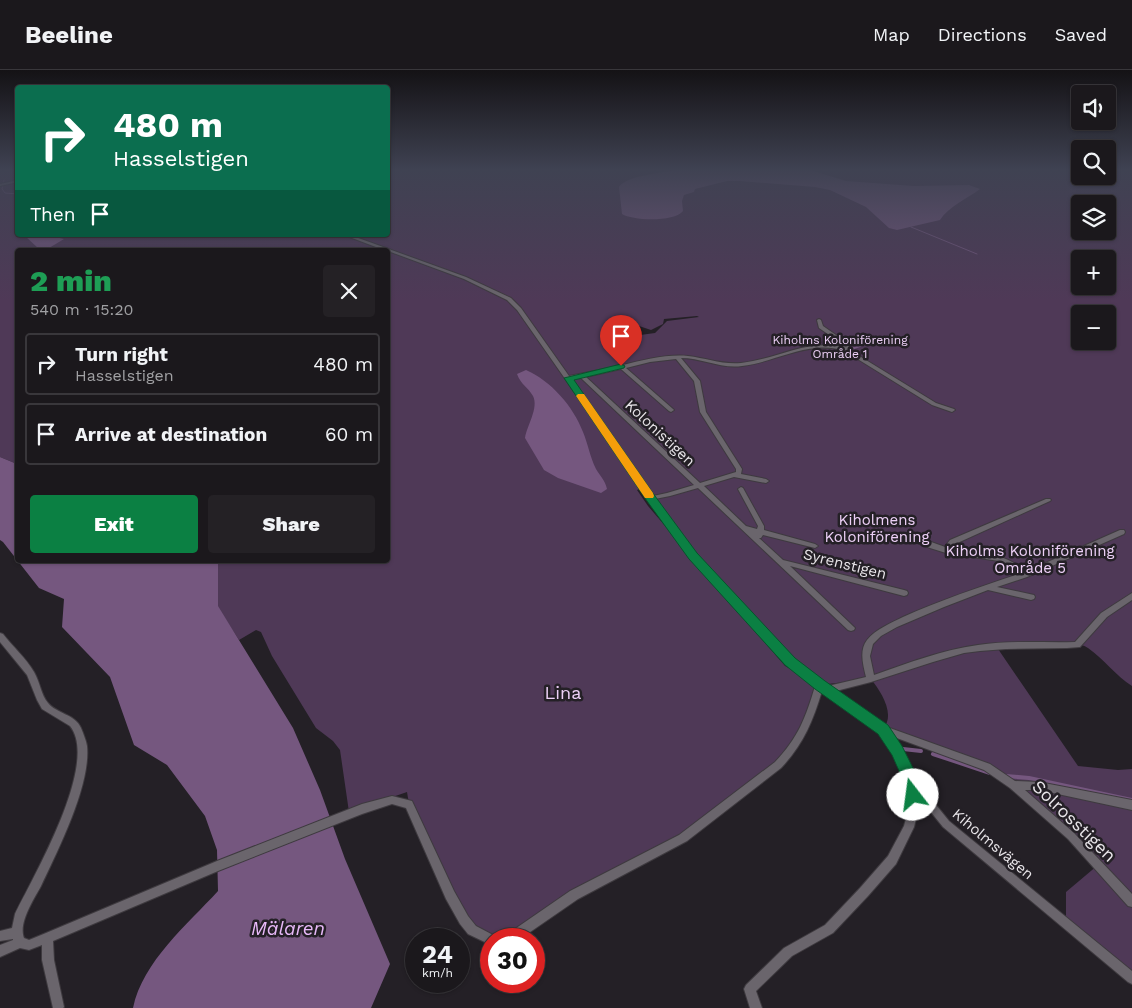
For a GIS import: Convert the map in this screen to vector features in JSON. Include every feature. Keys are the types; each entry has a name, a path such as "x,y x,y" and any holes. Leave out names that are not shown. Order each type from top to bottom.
{"street":[{"name":"Kiholmsvägen","path":"352,237 382,248"},
{"name":"Kiholmsvägen","path":"390,251 465,278 509,299 519,309 693,556 782,654 824,688 883,730 897,750 912,782 946,824 1132,978"},
{"path":"819,320 821,327 846,344 845,349"},
{"path":"568,378 621,366 677,357 691,356 720,364 742,365 813,346 845,349 941,408 952,410"},
{"path":"651,498 699,486 739,473 703,412 697,381 677,357"},
{"path":"621,366 672,410"},
{"name":"Kolonistigen","path":"582,376 699,486"},
{"path":"734,475 766,481"},
{"name":"Syrenstigen","path":"699,486 851,628"},
{"path":"741,489 761,526 761,532 756,539"},
{"path":"956,552 949,545 952,542 1048,500"},
{"name":"Syrenstigen","path":"744,528 815,546"},
{"path":"871,679 866,652 870,641 890,626 1024,575 1122,532"},
{"path":"918,540 933,547 956,552 1001,558 1015,564 1024,575"},
{"name":"Syrenstigen","path":"780,562 904,593"},
{"path":"990,587 1031,597"},
{"path":"526,928 574,895 683,838 778,765 800,740 824,688 871,679 926,661 966,651 996,646 1077,645 1104,615 1132,596"},
{"path":"0,636 33,678 45,706 76,727 82,743 80,779 73,802 63,828 18,918 18,938"},
{"name":"Solrosstigen","path":"883,730 987,767 1013,785 1071,836 1132,902"},
{"path":"756,1008 750,989 788,952 829,929 892,860 909,827 914,807 912,782"},
{"name":"Solrosstigen","path":"1013,785 1039,786 1132,805"},
{"path":"0,936 18,938 29,944 47,938 217,866 332,821 392,800 409,804 450,895 464,920 472,930 480,934"},
{"path":"0,951 18,938"},
{"path":"47,938 48,960 58,1007"}],"green space":[{"name":"Lina","path":"0,213 15,213 15,237 390,237 390,213 1071,213 1071,240 1116,240 1116,213 1132,213 1132,686 1094,652 1080,644 1057,642 996,646 1078,766 1118,770 1132,769 1132,978 1066,924 1066,892 1098,865 996,773 883,729 887,723 888,710 883,697 871,679 828,684 801,667 696,554 645,487 637,490 648,506 785,666 820,685 790,753 683,838 622,871 528,928 480,928 480,934 472,930 409,804 407,792 349,812 340,750 333,741 316,728 272,656 261,632 256,630 239,640 217,606 217,563 390,563 390,248 15,248 15,463 0,457","holes":["699,317 667,321 655,333 633,336 624,328 639,326 651,330 663,324 664,319"]}],"water":[{"path":"681,213 663,219 635,218 622,214"},
{"path":"872,213 947,213 940,220 897,230 889,228"},
{"path":"26,237 56,237 64,239 49,248 38,248"},
{"path":"526,370 544,381 560,395 579,422 596,469 607,489 601,493 558,478 544,470 525,438 535,406 533,396 520,381 517,374"},
{"name":"Mälaren","path":"0,457 15,463 15,557 0,540"},
{"name":"Mälaren","path":"19,563 218,564 218,606 293,728 320,790 345,859 390,964 371,1008 133,1008 138,991 156,959 218,891 217,850 205,816 167,765 134,745 110,677 62,627 64,599 39,588"}],"waterway":[{"path":"911,227 977,254"},
{"path":"851,349 869,343"},
{"path":"831,355 846,350"},
{"path":"903,749 921,751"},
{"path":"933,754 990,773"},
{"path":"1006,776 1029,778 1132,800"}],"slow traffic":[{"path":"581,396 649,496"}],"route":[{"path":"621,366 568,378 693,556 782,654 798,669 855,708 883,730 897,750 912,782 913,795"}],"park label":[{"name":"Kiholms Koloniförening Område 1","path":"840,347"},
{"name":"Kiholmens Koloniförening","path":"877,528"},
{"name":"Kiholms Koloniförening Område 5","path":"1030,560"}]}
